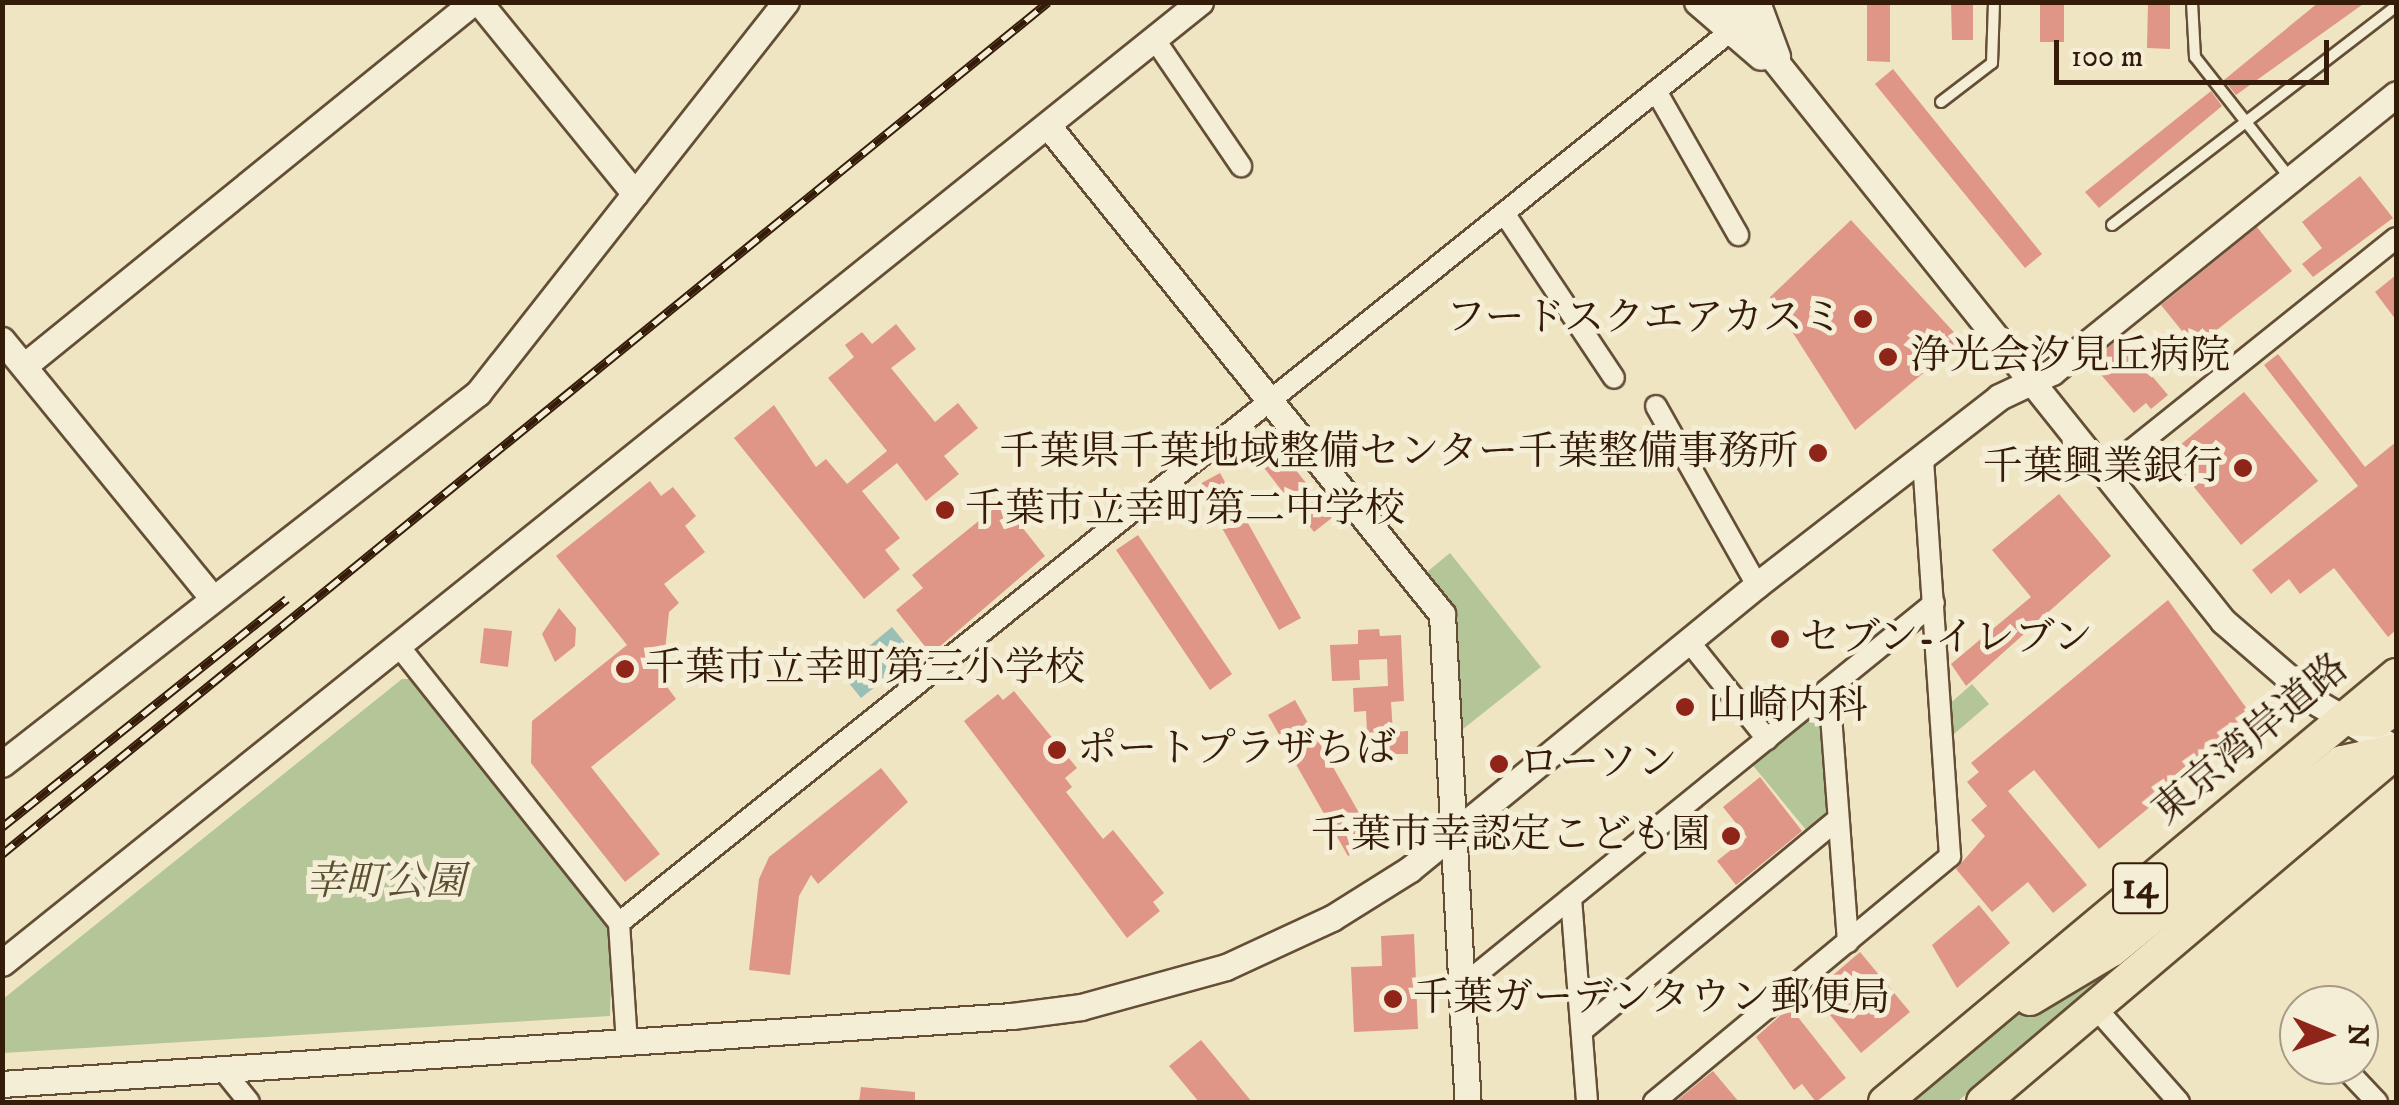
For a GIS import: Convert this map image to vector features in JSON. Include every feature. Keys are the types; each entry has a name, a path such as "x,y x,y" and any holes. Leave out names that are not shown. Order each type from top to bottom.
{"highway":[{"name":"東京湾岸道路","path":"1885,1102 2396,675"},
{"path":"2342,719 2377,721 2396,708"},
{"path":"1981,1023 2112,950 2342,762 2396,751"},
{"name":"14","path":"1983,1102 2396,751"}],"street":[{"path":"24,366 476,2 635,194"},
{"path":"2,764 210,595 478,393 786,2"},
{"path":"2,963 1049,127 1200,2"},
{"path":"1697,2 1727,34 1779,66"},
{"path":"1728,2 2223,621 2342,719 2396,751"},
{"path":"1757,2 1779,66"},
{"path":"620,923 1727,34"},
{"path":"1155,40 1241,166"},
{"path":"1656,91 1738,235"},
{"path":"2,1084 1012,1016 1157,989 1226,967 1332,918 1458,829 1691,644 1757,585 1923,457 2031,382 2396,94"},
{"path":"1049,127 1273,399 1442,614 1458,829 1468,1102"},
{"path":"1504,213 1614,378"},
{"path":"2104,472 2396,238"},
{"path":"2,340 210,595"},
{"path":"1656,406 1757,585"},
{"path":"1654,1102 1950,856 1923,457"},
{"path":"1461,987 1934,604"},
{"path":"1691,644 1766,739"},
{"path":"398,645 620,923 627,1042"},
{"path":"1829,689 1848,942"},
{"path":"1582,1030 1838,819"},
{"path":"1572,898 1588,1102"},
{"path":"2094,1006 2179,1102"},
{"path":"223,1070 249,1102"}],"lane":[{"path":"1942,102 1992,62 1994,2"},
{"path":"2192,2 2195,57 2291,178"},
{"path":"2112,225 2396,6"}],"green space":[{"path":"1450,553 1541,667 1458,733 1422,576"},
{"name":"幸町公園","path":"402,679 413,679 612,926 610,1016 3,1053 3,999"},
{"path":"1972,684 1989,704 1947,740 1946,707"},
{"path":"1812,710 1825,716 1829,813 1807,831 1750,762"},
{"path":"2351,770 1957,1102 1911,1102 1999,1028"}],"water":[{"path":"892,627 915,655 861,698 839,671"}],"building":[{"path":"1867,2 1890,2 1890,62 1867,61"},
{"path":"1951,2 1973,2 1973,40 1952,40"},
{"path":"2040,2 2064,2 2064,42 2040,42"},
{"path":"2148,2 2170,2 2170,49 2147,48"},
{"path":"2319,2 2366,2 2236,95 2224,80"},
{"path":"1893,69 2042,254 2025,268 1875,84"},
{"path":"2211,91 2222,106 2099,208 2085,192"},
{"path":"2360,176 2393,218 2313,277 2302,264 2322,248 2302,222"},
{"name":"フードスクエアカスミ","path":"1851,220 1962,341 1855,430 1770,297"},
{"path":"2257,227 2292,271 2195,347 2161,305"},
{"path":"2396,275 2396,320 2375,292"},
{"path":"896,324 916,349 891,368 935,422 958,403 978,428 944,456 959,474 926,501 897,463 862,491 900,538 885,550 900,569 864,599 734,438 774,405 816,467 826,459 847,484 887,451 828,378 854,357 845,345 862,332 872,344"},
{"path":"2120,338 2168,395 2151,409 2146,403 2134,413 2090,362"},
{"path":"2278,354 2365,467 2396,442 2396,630 2388,637 2334,568 2300,594 2289,579 2271,594 2252,570 2358,486 2264,365"},
{"name":"千葉興業銀行","path":"2244,392 2318,481 2241,545 2168,455"},
{"path":"1276,445 1333,517 1314,532 1258,460"},
{"path":"1220,473 1301,618 1279,630 1198,485"},
{"path":"650,481 661,496 673,487 696,516 685,526 705,552 664,584 679,603 669,612 662,680 676,699 591,767 660,854 625,882 531,763 532,721 627,645 556,556"},
{"path":"2059,494 2111,556 1966,686 1951,664 2031,597 1992,550"},
{"path":"1002,502 1045,556 931,654 896,610 923,588 912,575"},
{"path":"1138,535 1232,674 1210,690 1116,550"},
{"path":"2168,600 2255,720 2099,849 2034,770 2008,791 2087,885 2053,913 2028,882 1992,912 1956,869 1985,836 1971,820 1987,806 1967,782 1979,772 1971,763"},
{"path":"559,608 576,628 575,646 555,662 542,634"},
{"path":"484,628 512,631 508,667 480,663"},
{"path":"1379,629 1380,636 1401,635 1404,701 1391,702 1393,732 1408,731 1408,754 1387,754 1386,733 1367,733 1366,711 1354,712 1353,688 1388,686 1387,659 1359,660 1360,680 1332,681 1330,645 1358,644 1358,630"},
{"path":"1014,691 1077,768 1065,778 1072,787 1066,792 1103,839 1113,830 1164,893 1153,902 1160,911 1127,938 964,721 998,694 1003,700"},
{"path":"1295,700 1375,841 1348,856 1268,715"},
{"path":"881,768 908,802 818,884 811,875 799,896 790,975 749,970 759,879 769,857"},
{"path":"1760,777 1802,831 1736,885 1717,861 1747,837 1723,807"},
{"path":"1979,905 2010,943 1957,988 1932,945"},
{"path":"1414,934 1418,1029 1354,1032 1351,967 1382,966 1381,936"},
{"path":"1860,952 1910,1012 1861,1053 1812,993"},
{"path":"1790,1007 1846,1078 1816,1102 1802,1084 1794,1090 1756,1037"},
{"path":"1201,1040 1252,1102 1199,1102 1169,1066"},
{"path":"1713,1071 1739,1102 1675,1102"},
{"path":"861,1087 915,1092 915,1102 859,1102"}],"railway":[{"path":"2,854 1048,2"},
{"path":"2,827 287,599"}],"place":[{"name":"フードスクエアカスミ","path":"1863,319"},
{"name":"浄光会汐見丘病院","path":"1888,357"},
{"name":"千葉県千葉地域整備センター千葉整備事務所","path":"1818,453"},
{"name":"千葉興業銀行","path":"2243,468"},
{"name":"千葉市立幸町第二中学校","path":"945,510"},
{"name":"セブン-イレブン","path":"1780,639"},
{"name":"千葉市立幸町第三小学校","path":"625,669"},
{"name":"山崎内科","path":"1685,707"},
{"name":"ポートプラザちば","path":"1057,750"},
{"name":"ローソン","path":"1499,764"},
{"name":"千葉市幸認定こども園","path":"1731,836"},
{"name":"千葉ガーデンタウン郵便局","path":"1393,999"}]}
